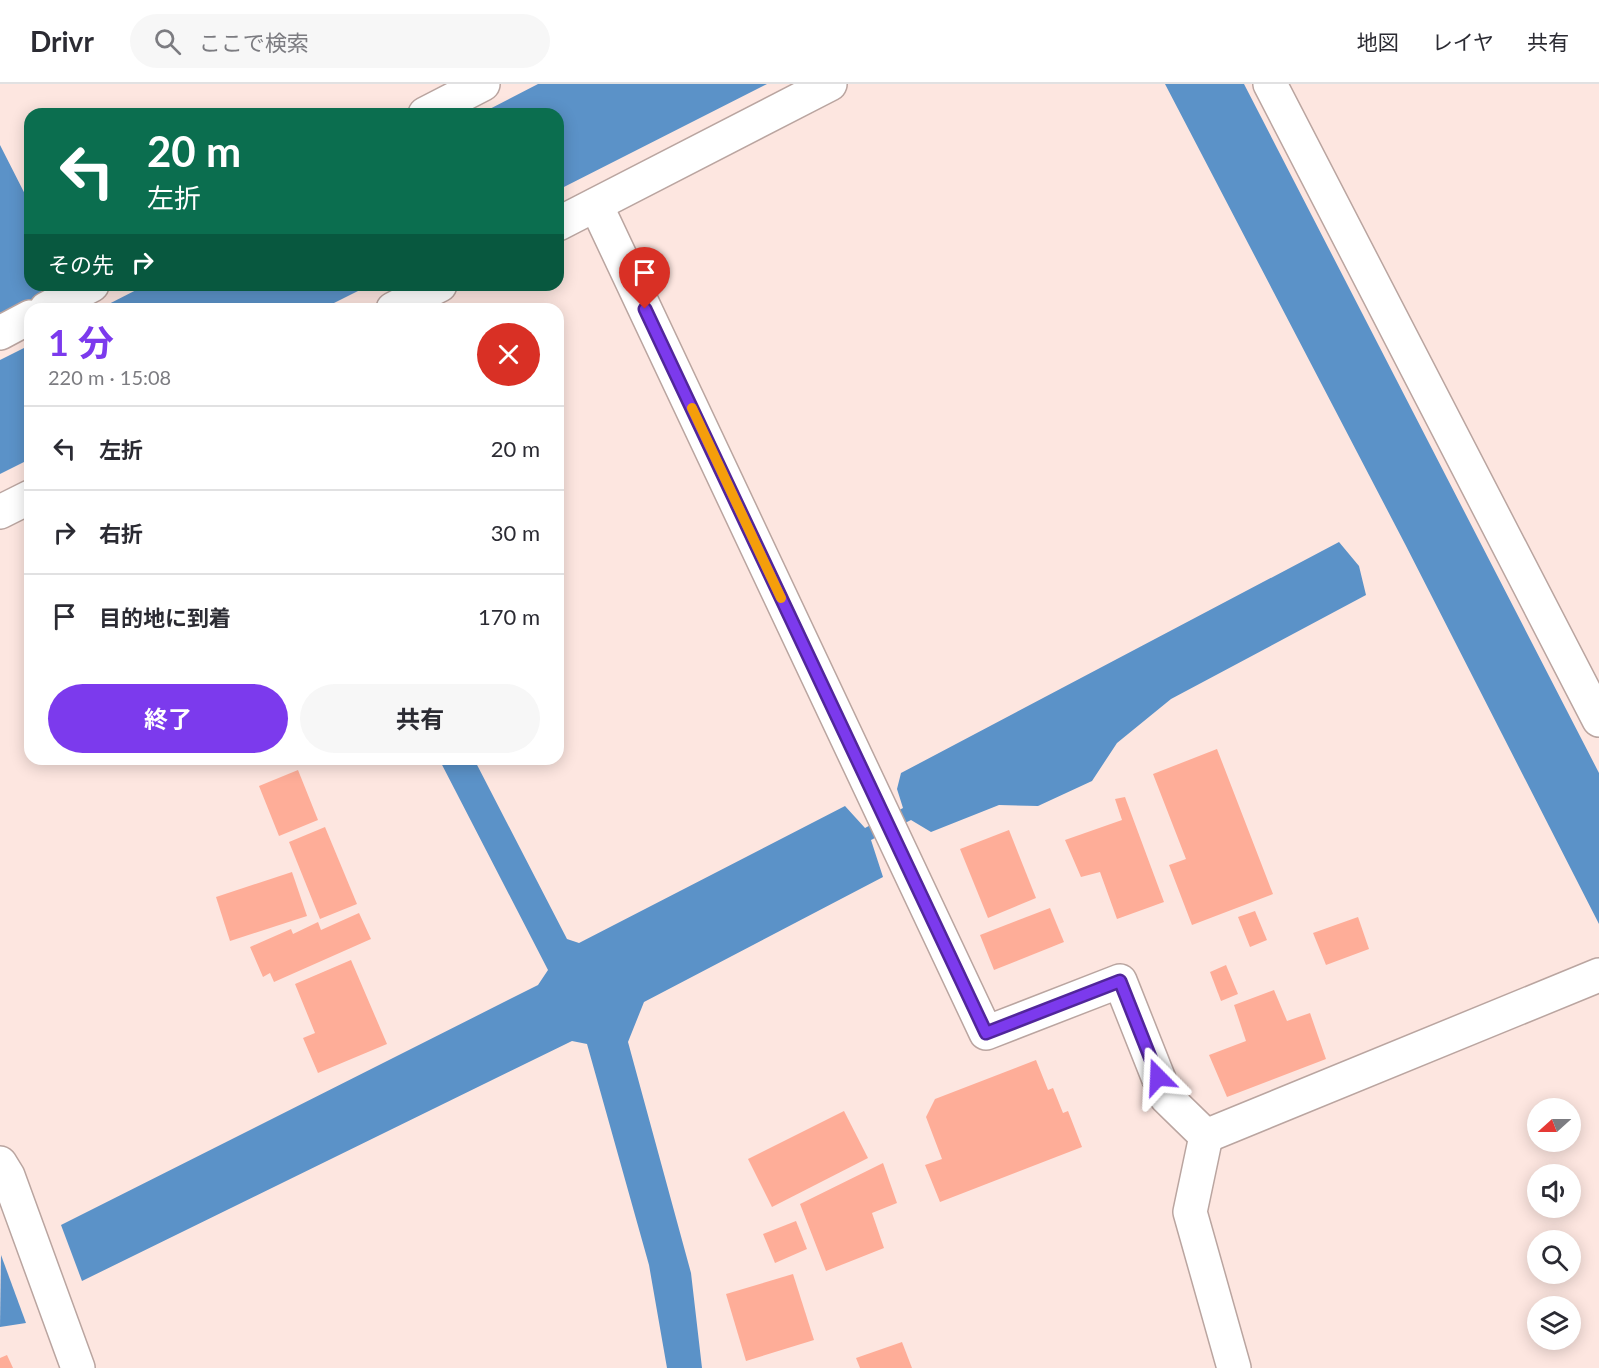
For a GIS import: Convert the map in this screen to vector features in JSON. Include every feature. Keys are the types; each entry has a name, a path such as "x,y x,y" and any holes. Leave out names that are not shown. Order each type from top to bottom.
{"street":[{"path":"437,108 483,84"},
{"path":"564,221 830,84"},
{"path":"1270,84 1599,720"},
{"path":"596,204 986,1033 1120,981 1166,1097 1206,1136"},
{"path":"58,303 80,291"},
{"path":"405,303 428,291"},
{"path":"0,333 24,320"},
{"path":"0,512 24,500"},
{"path":"1206,1136 1599,975"},
{"path":"1206,1136 1190,1212 1234,1368"},
{"path":"0,1163 8,1176 78,1368"}],"water":[{"path":"538,84 767,84 564,187 564,108 492,108"},
{"path":"1165,84 1244,84 1599,773 1599,924 1405,544"},
{"path":"0,145 24,192 24,291 50,291 2,316 0,312"},
{"path":"134,291 358,291 334,303 111,303"},
{"path":"24,348 24,462 0,474 0,360"},
{"path":"1339,542 1359,566 1366,595 1171,699 1117,743 1092,781 1038,806 999,805 931,832 911,820 871,840 883,877 644,1002 628,1042 691,1273 702,1368 667,1368 649,1265 587,1044 572,1041 82,1281 61,1225 538,985 548,970 442,765 477,765 567,939 579,943 845,806 865,828 903,808 897,789 901,773"},
{"path":"1,1255 26,1323 0,1327"}],"building":[{"path":"1217,749 1273,894 1192,925 1169,865 1186,859 1153,774"},
{"path":"298,770 318,820 279,836 259,786"},
{"path":"1125,797 1164,902 1117,919 1100,872 1081,877 1065,840 1122,820 1115,799"},
{"path":"325,827 357,904 320,919 289,842"},
{"path":"1009,830 1036,898 988,918 960,849"},
{"path":"292,872 307,916 230,941 216,897"},
{"path":"1050,908 1064,942 994,970 980,935"},
{"path":"1255,911 1267,940 1250,947 1238,917"},
{"path":"359,913 371,939 274,982 270,973 263,977 250,947 291,929 293,934 318,922 321,930"},
{"path":"1358,917 1369,949 1326,965 1313,933"},
{"path":"351,960 387,1044 318,1073 303,1038 315,1033 295,984"},
{"path":"1226,965 1238,994 1221,1001 1210,972"},
{"path":"1274,990 1287,1021 1310,1013 1326,1059 1227,1097 1209,1055 1246,1041 1234,1005"},
{"path":"1036,1060 1048,1090 1053,1088 1063,1113 1068,1111 1082,1147 940,1202 925,1165 942,1159 926,1117 935,1099"},
{"path":"844,1111 868,1158 772,1207 748,1159"},
{"path":"883,1163 897,1203 872,1213 884,1248 826,1271 800,1204"},
{"path":"796,1221 807,1249 775,1263 763,1234"},
{"path":"793,1274 814,1340 746,1361 726,1294"},
{"path":"902,1342 912,1368 860,1368 856,1358"},
{"path":"7,1355 13,1368 0,1368 0,1358"}],"slow traffic":[{"path":"692,408 781,598"}],"route":[{"path":"645,309 986,1033 1120,981 1158,1077"}]}
